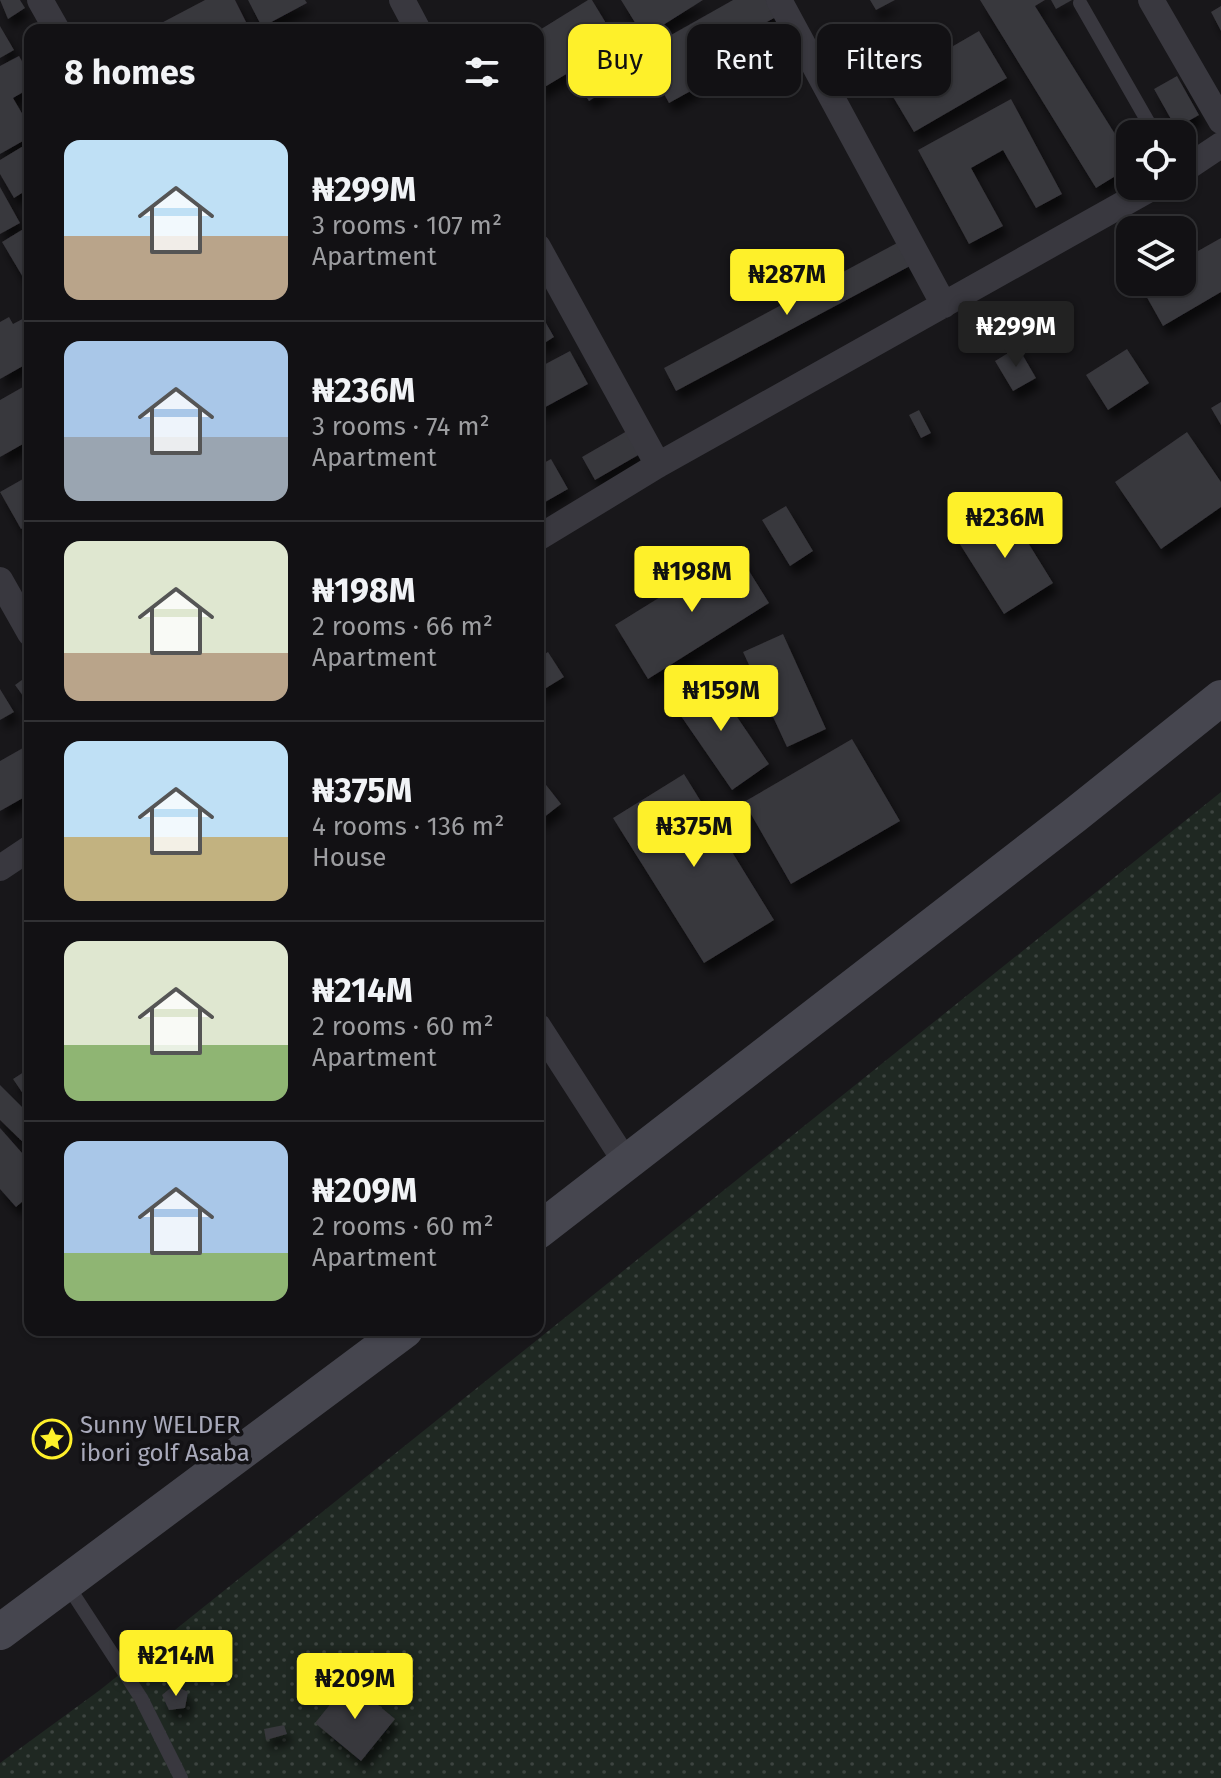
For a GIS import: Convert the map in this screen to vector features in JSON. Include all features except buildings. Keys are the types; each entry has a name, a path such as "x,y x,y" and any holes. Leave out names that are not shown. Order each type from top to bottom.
{"main road":[{"path":"544,1226 1221,698"},
{"path":"0,1632 397,1336"}],"street":[{"path":"40,0 54,24"},
{"path":"402,0 415,24"},
{"path":"779,0 944,305"},
{"path":"1151,0 1221,121"},
{"path":"1196,162 1221,145"},
{"path":"544,534 658,465 1130,200"},
{"path":"544,258 658,465"},
{"path":"0,580 24,622"},
{"path":"0,868 24,852"},
{"path":"544,1035 627,1164"}],"lane":[{"path":"1080,3 1147,120"},
{"path":"66,1582 141,1698 181,1778"}],"shaded area":[{"path":"1221,792 1221,1778 0,1778 0,1763 100,1690"}],"place":[{"name":"Sunny WELDER ibori golf Asaba","path":"52,1439"}]}
